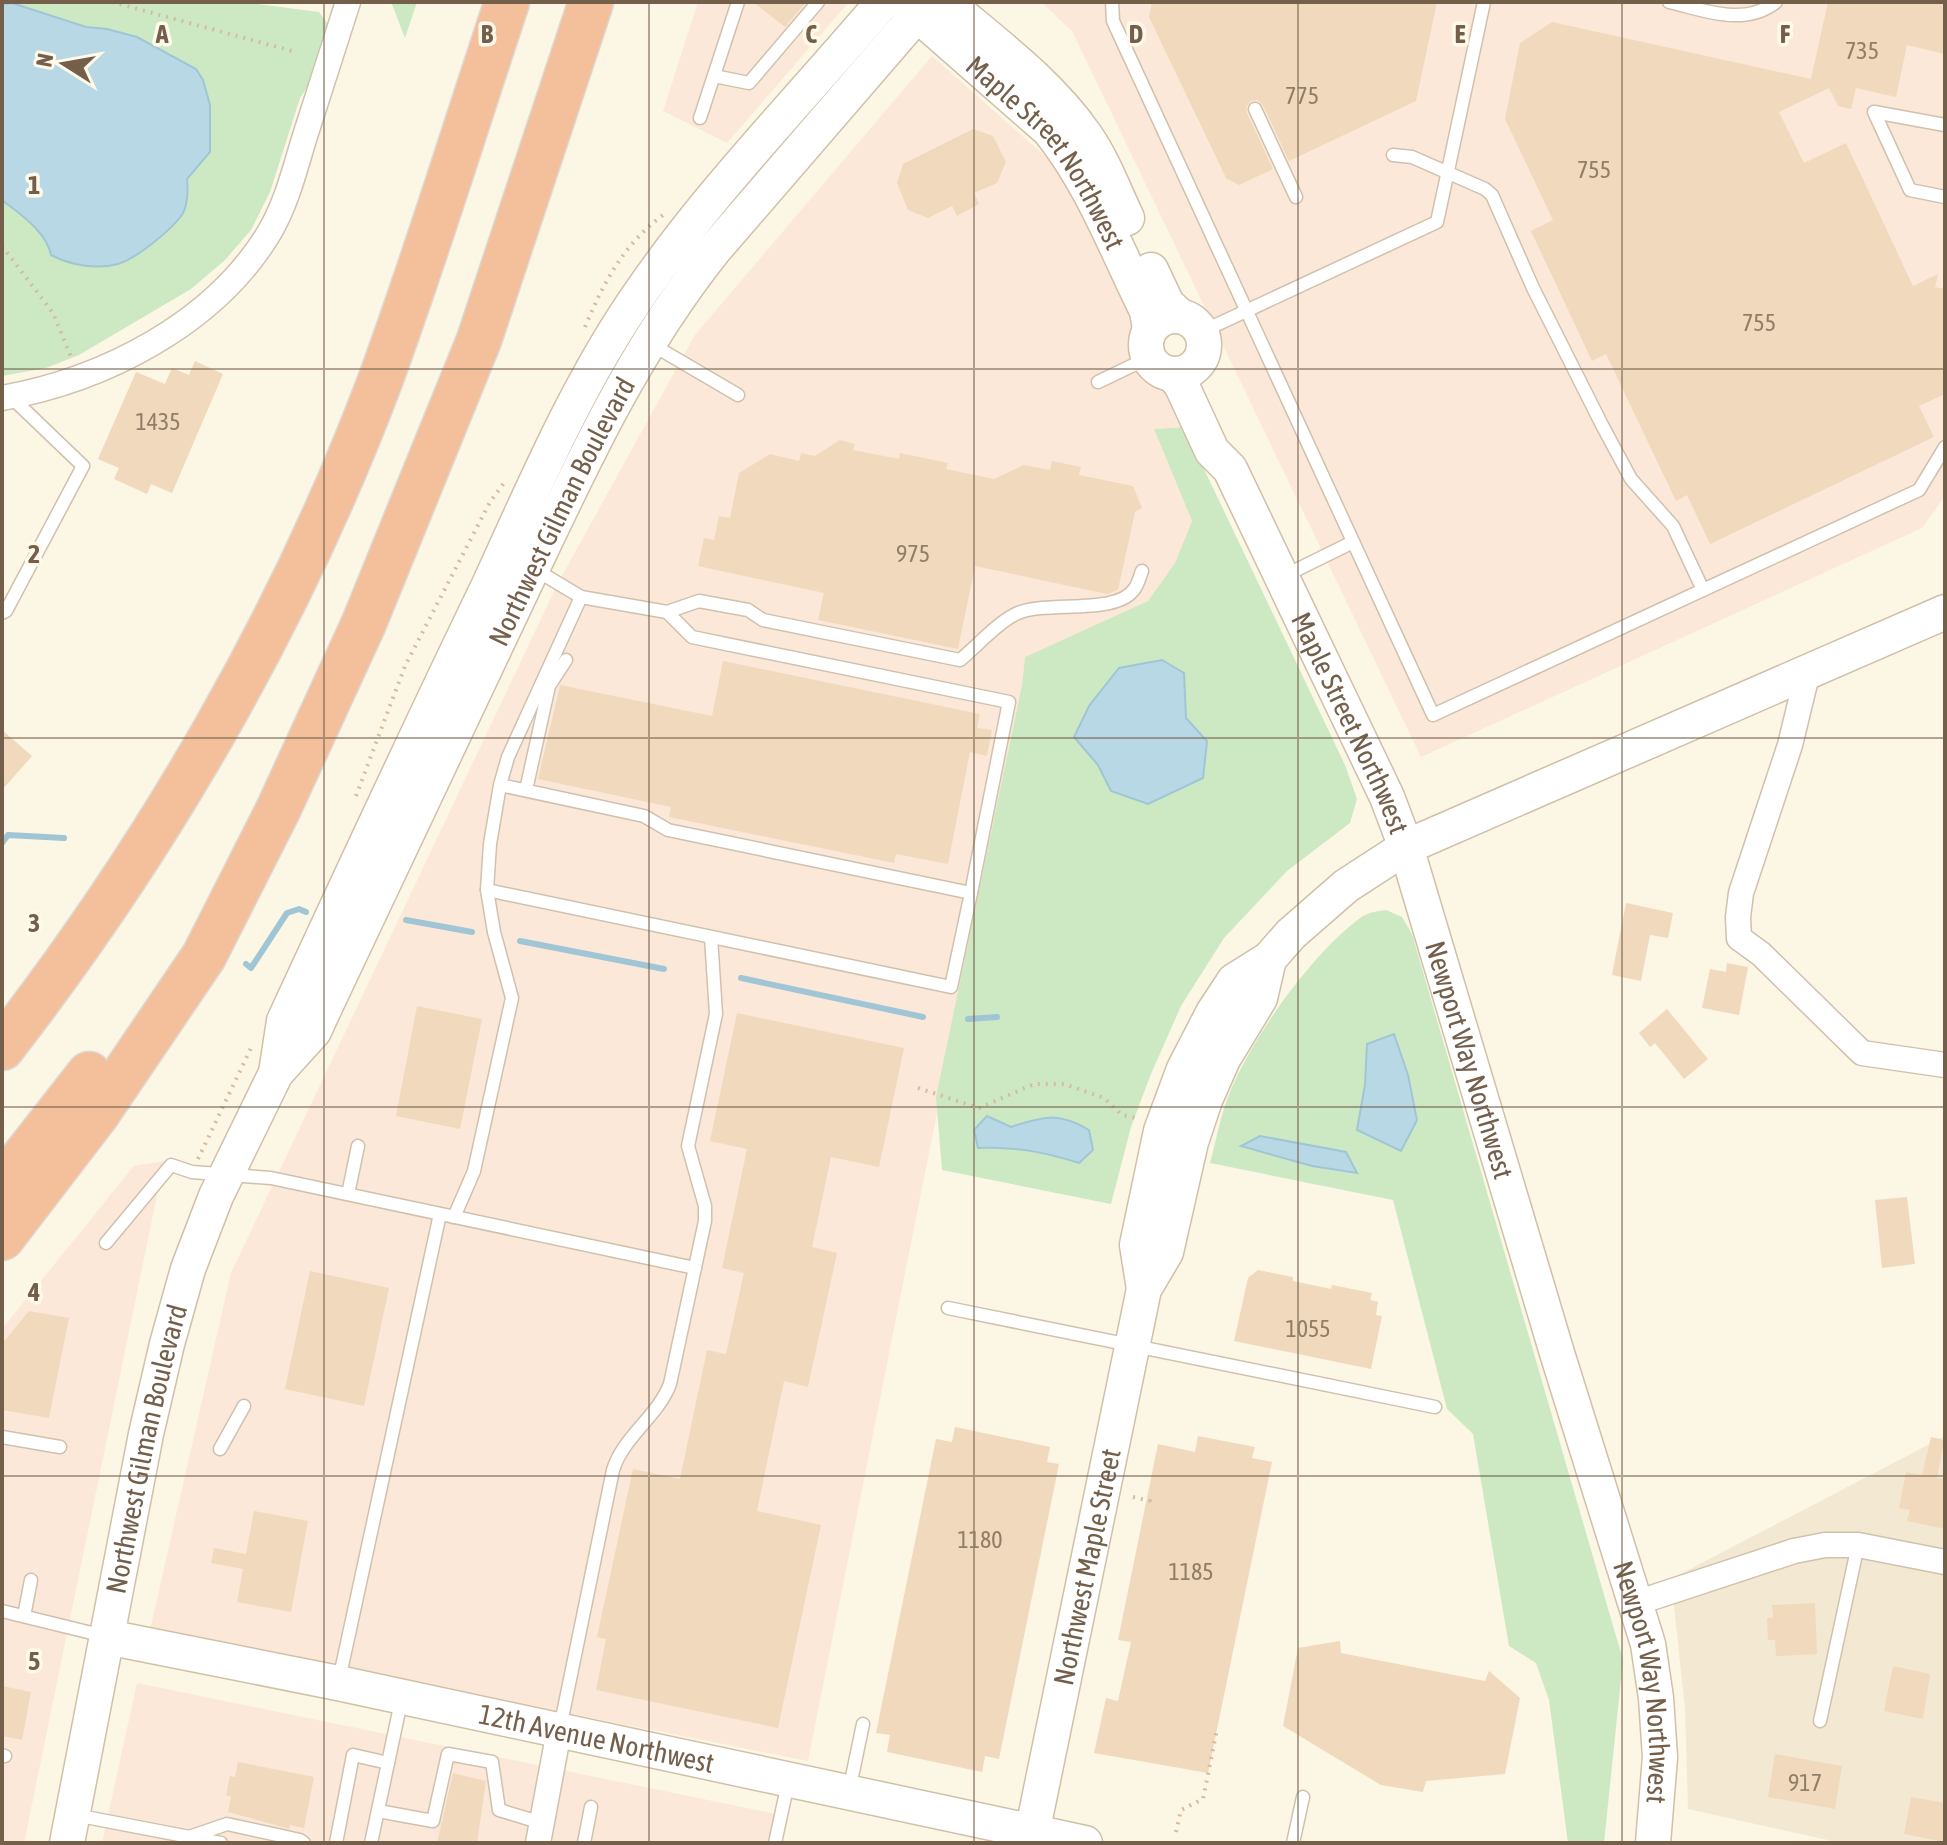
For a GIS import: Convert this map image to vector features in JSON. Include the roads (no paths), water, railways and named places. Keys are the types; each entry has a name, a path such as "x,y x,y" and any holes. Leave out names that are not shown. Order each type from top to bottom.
{"highway":[{"path":"2,1048 122,879 200,757 245,675 326,510 379,381 507,2"},
{"path":"2,1238 97,1114 204,956 278,810 364,623 479,340 591,2"},
{"path":"2,1185 79,1088 200,913 364,623"},
{"path":"2,1015 122,879"}],"street":[{"path":"6,397 41,389 103,367 154,341 215,298 242,270 270,231 290,184 344,2"},
{"name":"Northwest Gilman Boulevard","path":"70,1829 167,1344 197,1242 226,1174 276,1073 314,1031 517,562 598,361 653,275 724,183 883,2"},
{"name":"Northwest Gilman Boulevard","path":"517,562 681,292 923,5"},
{"name":"Maple Street Northwest","path":"923,5 1049,130 1089,193 1147,311 1175,346 1181,384 1212,451 1230,469 1282,576 1387,797 1406,847"},
{"path":"1406,847 1945,612"},
{"path":"1808,671 1790,745 1741,893 1739,938 1761,954 1862,1053 1945,1065"},
{"name":"Northwest Maple Street","path":"1031,1837 1144,1289 1137,1245 1170,1102 1197,1041 1234,981 1269,959 1291,934 1336,894 1406,847"},
{"name":"Newport Way Northwest","path":"1406,847 1557,1353 1636,1603 1653,1671 1659,1726 1659,1787 1653,1843"},
{"path":"1636,1603 1794,1551 1825,1545 1858,1545 1945,1562"},
{"name":"12th Avenue Northwest","path":"107,1637 402,1696 788,1779 1031,1837 1085,1843"},
{"path":"540,1833 559,1731"}],"lane":[{"path":"700,118 738,2"},
{"path":"714,76 749,83 818,2"},
{"path":"1112,2 1113,21 1433,715 1919,490 1945,447"},
{"path":"1098,382 1437,222 1484,2"},
{"path":"1669,2 1730,16 1752,15 1776,2"},
{"path":"1255,109 1296,197"},
{"path":"1945,125 1874,112 1910,190 1945,197"},
{"path":"1393,155 1412,157 1485,189 1492,195 1533,288 1602,425 1631,479 1673,526 1703,590"},
{"path":"648,342 738,395"},
{"path":"2,613 6,611 83,466 6,397"},
{"path":"1282,576 1353,542"},
{"path":"517,562 581,597 667,612 699,601 748,610 763,620 960,660 1015,614 1040,606 1110,604 1123,600 1135,590 1142,571"},
{"path":"454,1217 474,1171 512,998 494,932 487,890 490,844 500,785 508,757 581,597"},
{"path":"487,890 951,987 1009,702 692,637 667,612"},
{"path":"526,790 549,686 566,660"},
{"path":"500,785 644,816 668,830 971,893"},
{"path":"559,1731 615,1463 666,1395 706,1213 688,1146 716,1014 711,937"},
{"path":"348,1194 358,1146"},
{"path":"106,1243 171,1165 192,1172 268,1177 695,1268"},
{"path":"338,1683 440,1214"},
{"path":"948,1308 1435,1407"},
{"path":"220,1449 244,1406"},
{"path":"2,1437 60,1447"},
{"path":"1820,1721 1858,1545"},
{"path":"24,1616 31,1580"},
{"path":"2,1611 107,1637"},
{"path":"371,1843 402,1696"},
{"path":"848,1793 863,1724"},
{"path":"378,1811 433,1821 448,1754 492,1762 499,1810 540,1833"},
{"path":"336,1843 353,1755 388,1763"},
{"path":"775,1843 788,1779"},
{"path":"1293,1843 1303,1797"},
{"path":"584,1843 591,1807"},
{"path":"189,1837 227,1824 304,1843"},
{"path":"70,1829 152,1829 221,1843"}],"water":[{"path":"12,3 86,27 137,37 196,69 203,80 210,105 210,152 187,179 182,215 153,243 126,261 110,266 93,266 75,264 51,255 38,231 2,200 2,4"},
{"path":"1162,660 1184,673 1186,718 1207,741 1203,778 1148,804 1111,791 1098,765 1074,737 1089,706 1119,668"},
{"path":"1394,1034 1408,1075 1417,1120 1401,1151 1357,1130 1365,1085 1367,1044"},
{"path":"987,1116 1011,1127 1042,1118 1068,1120 1089,1130 1093,1150 1079,1163 1029,1151 978,1148 974,1130"},
{"path":"1260,1136 1346,1152 1357,1173 1312,1166 1241,1146"}],"waterway":[{"path":"2,843 8,835 64,838"},
{"path":"246,964 251,968 287,913 299,909 306,912"},
{"path":"406,920 472,932"},
{"path":"520,941 664,969"},
{"path":"741,978 923,1017"},
{"path":"968,1019 997,1017"}]}
